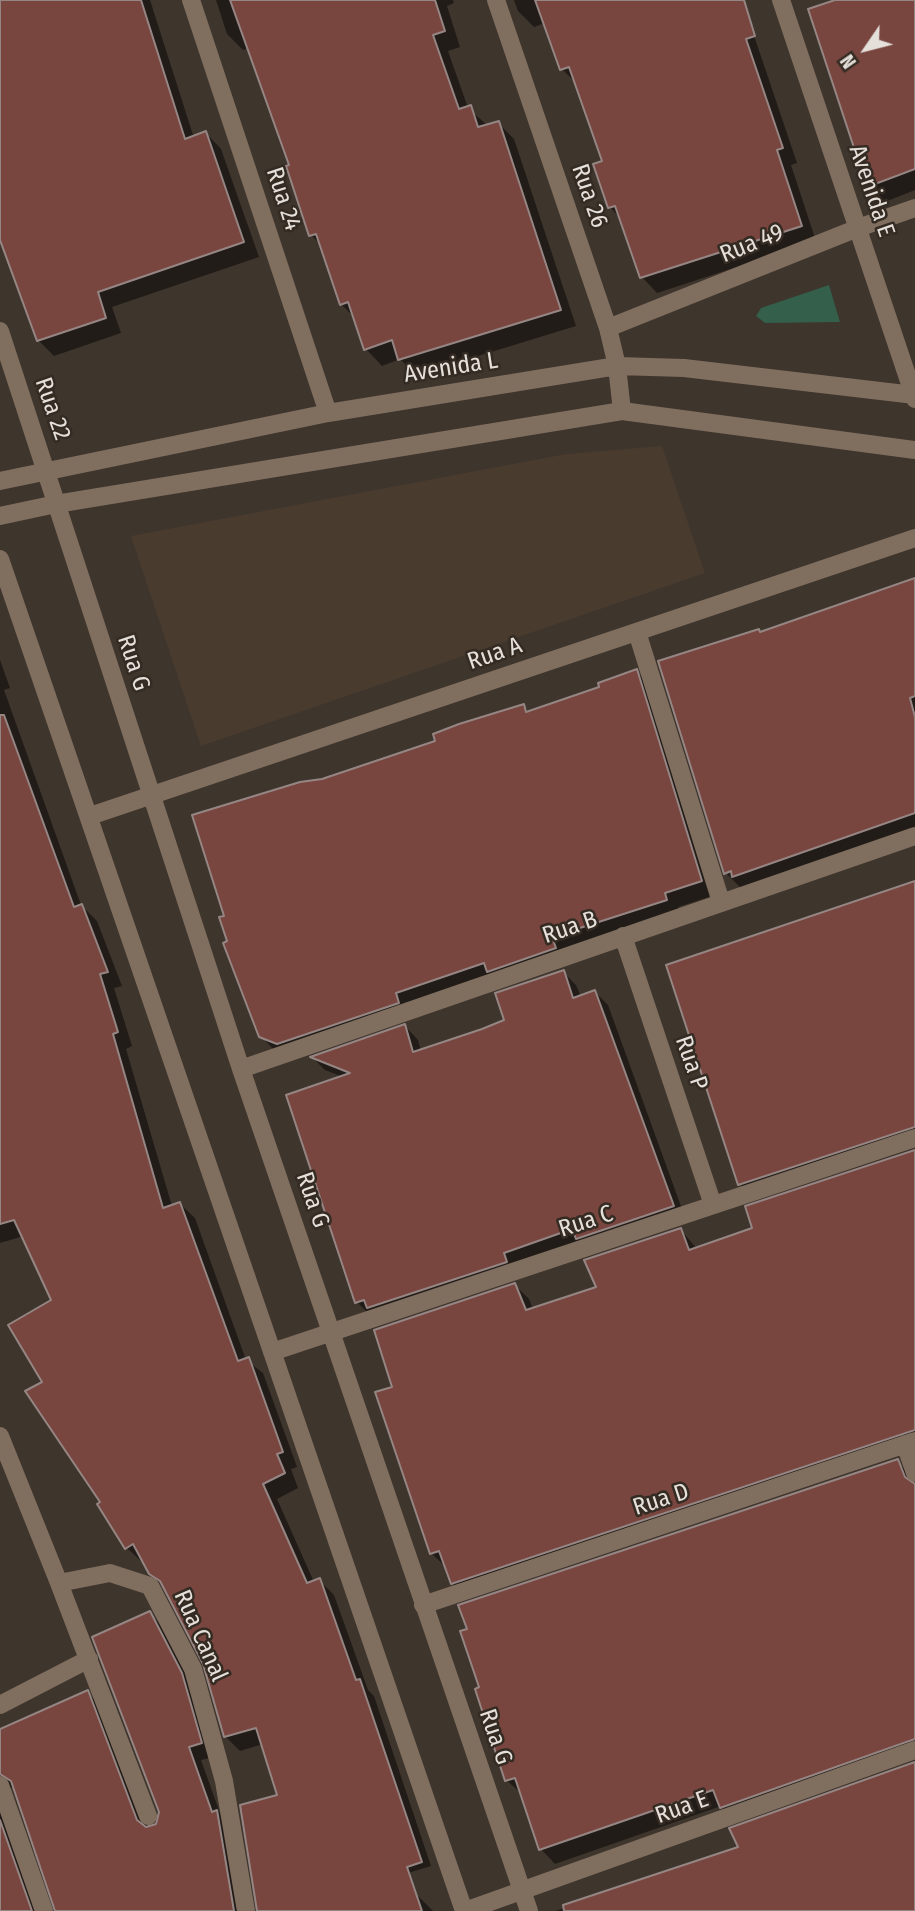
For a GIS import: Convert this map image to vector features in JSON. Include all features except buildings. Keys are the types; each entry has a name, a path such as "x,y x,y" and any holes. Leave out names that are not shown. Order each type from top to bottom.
{"street":[{"name":"Rua 24","path":"191,0 328,413"},
{"name":"Rua 26","path":"496,0 608,328 617,366 622,411"},
{"name":"Avenida E","path":"781,0 915,396"},
{"name":"Rua 49","path":"608,328 858,228 915,208"},
{"name":"Rua 22","path":"0,331 56,504"},
{"name":"Avenida L","path":"0,481 328,413 617,366 684,368 915,396"},
{"path":"0,516 56,504 622,411 915,450"},
{"name":"Rua G","path":"56,504 241,1069 529,1911"},
{"name":"Rua A","path":"90,816 915,538"},
{"path":"0,559 465,1911"},
{"path":"637,632 721,902"},
{"name":"Rua B","path":"241,1069 915,836"},
{"name":"Rua P","path":"623,936 713,1205"},
{"name":"Rua C","path":"272,1352 915,1138"},
{"path":"0,1436 148,1816"},
{"path":"910,1442 915,1473"},
{"name":"Rua D","path":"423,1605 910,1442"},
{"name":"Rua Canal","path":"59,1583 110,1573 150,1586 193,1669 224,1781 246,1911"},
{"path":"0,1704 89,1659"},
{"name":"Rua E","path":"465,1911 915,1750"},
{"path":"0,1785 44,1911"}],"shaded area":[{"path":"662,446 705,573 201,746 131,536 566,454"}],"green space":[{"path":"829,285 840,322 765,323 756,316 761,308"}]}
